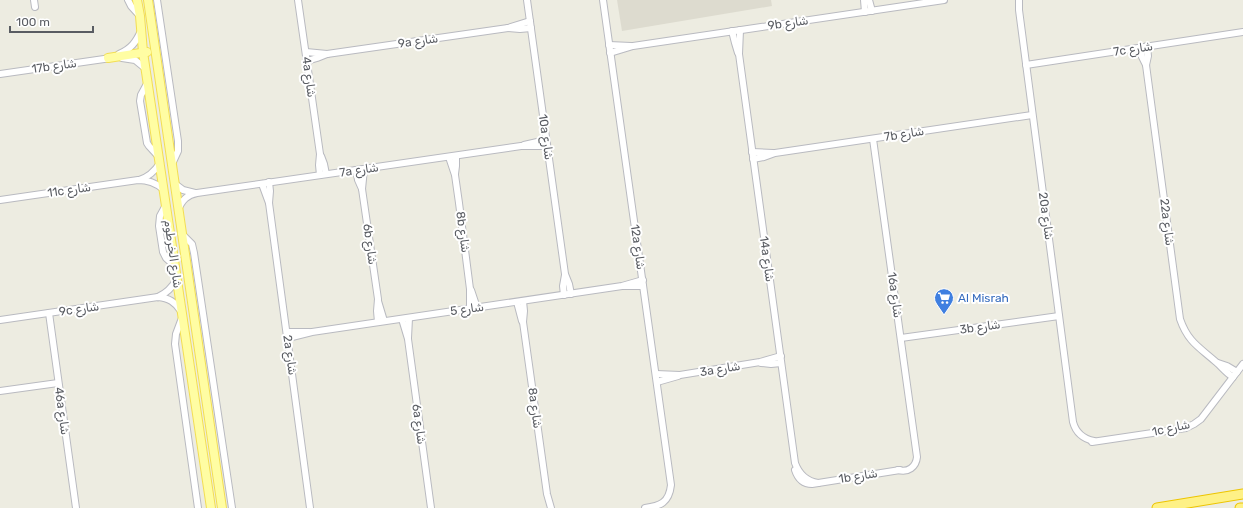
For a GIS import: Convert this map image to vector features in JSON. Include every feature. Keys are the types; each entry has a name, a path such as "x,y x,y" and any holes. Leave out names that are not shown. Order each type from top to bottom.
{"highway":[{"path":"1158,508 1243,494"}],"main road":[{"name":"شارع الخرطوم","path":"137,0 142,30 143,52 211,508"},
{"name":"شارع الخرطوم","path":"148,0 164,119 175,184 222,508"},
{"path":"108,58 148,52 151,56 160,109 164,119"},
{"path":"191,375 199,397 206,399"}],"street":[{"path":"34,0 35,7"},
{"path":"128,0 140,16"},
{"path":"158,0 179,144 178,151 172,165"},
{"name":"4a شارع","path":"298,0 320,154 319,165 323,175"},
{"name":"10a شارع","path":"527,0 565,274 563,286 568,294"},
{"name":"12a شارع","path":"603,0 671,482 671,488 667,499 660,505 645,508"},
{"path":"864,0 868,11"},
{"path":"868,11 869,0"},
{"name":"9b شارع","path":"610,53 632,46 944,0"},
{"name":"20a شارع","path":"1015,0 1018,10 1026,65 1073,422 1080,437"},
{"name":"20a شارع","path":"1018,10 1019,0"},
{"name":"9a شارع","path":"307,61 327,54 508,28 530,21"},
{"name":"9a شارع","path":"508,28 531,28"},
{"name":"17b شارع","path":"0,74 108,58 121,54 130,48 137,40 142,30"},
{"name":"14a شارع","path":"740,30 739,54 795,472 798,478 803,480"},
{"name":"14a شارع","path":"732,31 739,54"},
{"name":"7c شارع","path":"1026,65 1242,32"},
{"name":"9b شارع","path":"609,45 632,46"},
{"name":"22a شارع","path":"1144,47 1142,56 1146,65 1180,319 1192,342 1218,363 1232,378"},
{"name":"9a شارع","path":"306,52 327,54"},
{"name":"17b شارع","path":"108,58 131,59 139,62 146,69"},
{"name":"7b شارع","path":"753,155 1032,115"},
{"name":"16a شارع","path":"873,139 917,459 912,466"},
{"name":"7a شارع","path":"178,210 180,205 187,197 197,193 547,143"},
{"name":"8b شارع","path":"452,156 456,166 455,176 470,289 469,299 474,308"},
{"name":"11c شارع","path":"0,200 143,179 153,172 159,160"},
{"name":"6b شارع","path":"362,189 364,169"},
{"name":"6b شارع","path":"356,170 362,189 378,299 377,311 381,322"},
{"name":"11c شارع","path":"138,180 149,181 164,189"},
{"name":"2a شارع","path":"269,182 269,202 310,508"},
{"name":"7a شارع","path":"175,184 187,191 197,193"},
{"name":"2a شارع","path":"262,184 269,202"},
{"path":"181,233 192,244 194,252 232,508"},
{"path":"158,297 171,288 177,279"},
{"name":"شارع 5","path":"287,335 643,283"},
{"path":"158,297 174,302 182,314 176,334 175,344 198,508"},
{"name":"9c شارع","path":"0,320 158,297"},
{"name":"8a شارع","path":"520,301 524,311 523,322 547,494 547,508"},
{"name":"46a شارع","path":"49,313 76,508"},
{"name":"3b شارع","path":"901,338 1059,316"},
{"name":"6a شارع","path":"408,339 409,318"},
{"name":"6a شارع","path":"402,319 408,339 431,508"},
{"name":"3a شارع","path":"656,374 680,375 781,359"},
{"name":"22a شارع","path":"1218,363 1228,366 1237,372"},
{"name":"1c شارع","path":"1080,437 1085,442 1190,426 1203,416 1243,364"},
{"name":"3a شارع","path":"657,382 668,380 680,375"},
{"path":"0,391 58,383"},
{"name":"1b شارع","path":"803,480 818,482 898,470 912,466"},
{"name":"8a شارع","path":"547,494 551,508"}],"shaded area":[{"path":"617,0 771,0 772,6 622,31"}],"place":[{"name":"Al Misrah","path":"944,315"}]}
